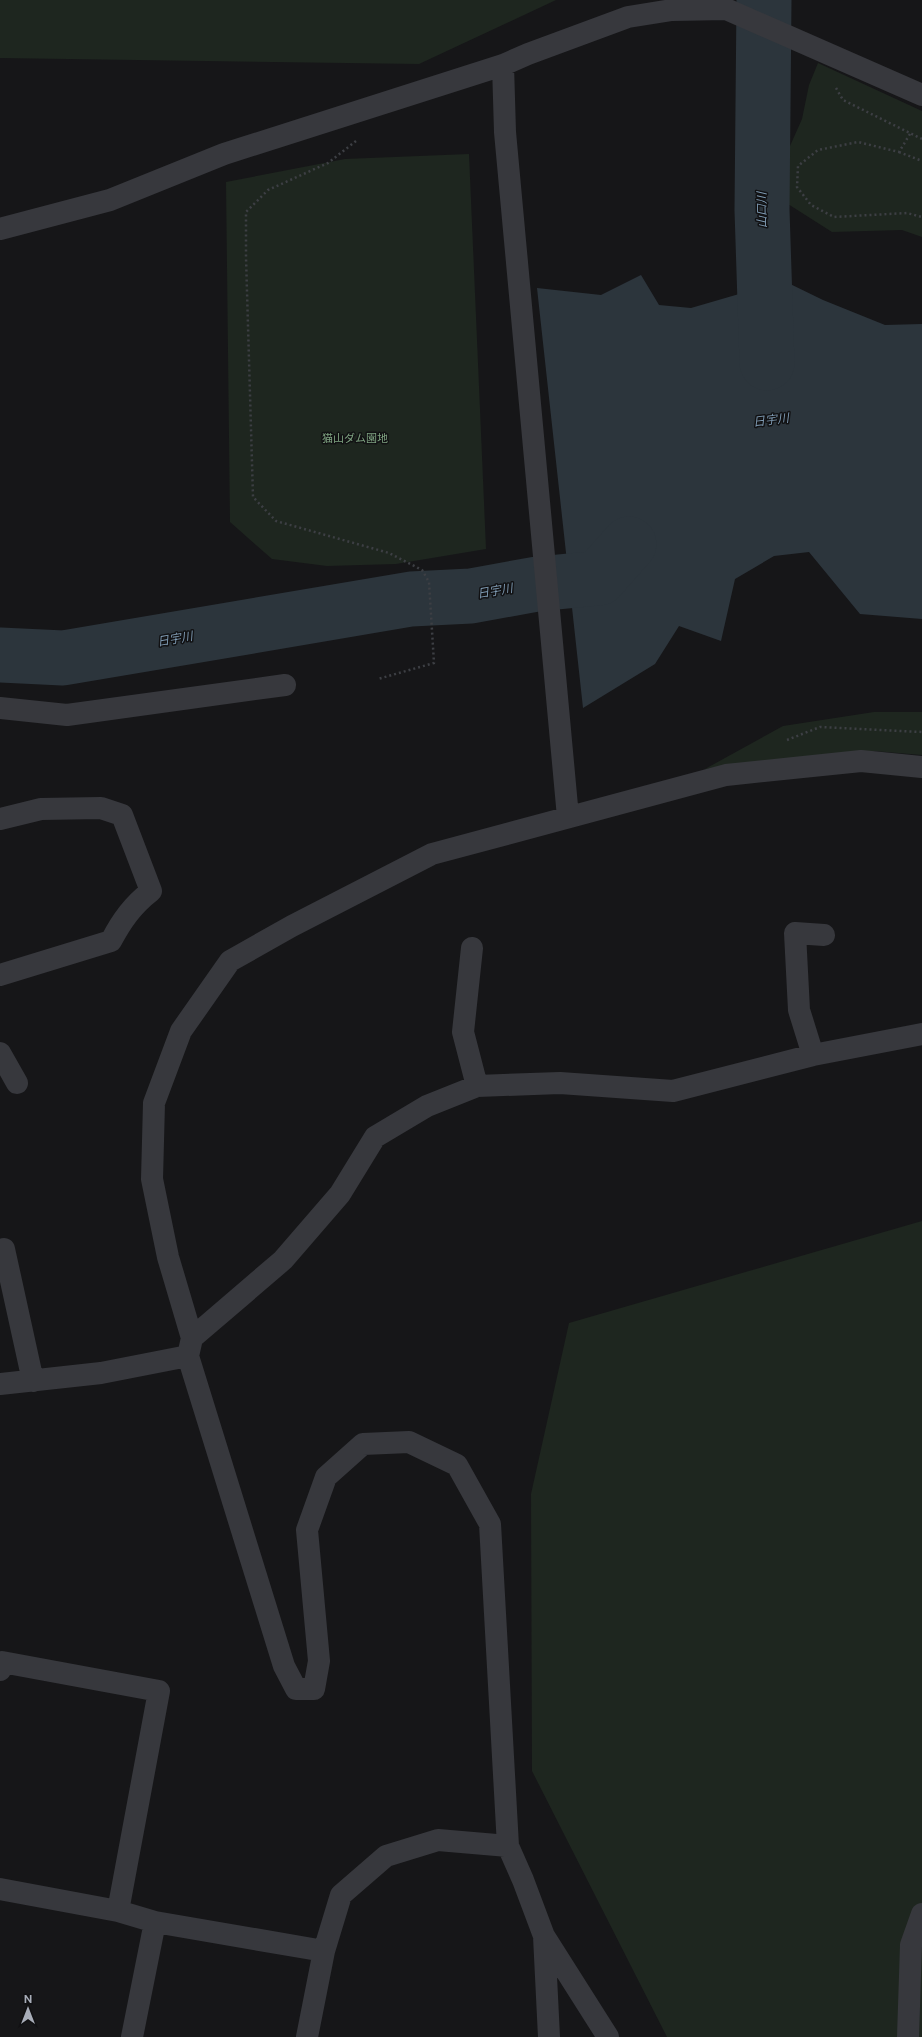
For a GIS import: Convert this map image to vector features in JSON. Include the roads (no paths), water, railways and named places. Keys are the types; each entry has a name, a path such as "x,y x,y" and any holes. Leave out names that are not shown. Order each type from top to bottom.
{"street":[{"path":"0,230 110,200 224,154 503,65 528,54 628,17 672,10 726,9 922,95"},
{"path":"503,65 505,132 568,817"},
{"path":"0,708 67,714 285,685"},
{"path":"608,2037 544,1936 508,1846 490,1524 458,1465 408,1442 363,1444 326,1477 307,1530 319,1661 314,1689 296,1689 284,1666 190,1347 168,1257 152,1179 154,1103 181,1031 230,961 292,926 432,854 726,775 861,761 922,767"},
{"path":"0,819 41,809 101,808 122,815 151,891 135,904 121,922 111,941 0,975"},
{"path":"813,1055 799,1010 795,933 824,935"},
{"path":"472,948 463,1032 477,1086"},
{"path":"0,1384 101,1373 190,1347 283,1260 340,1194 375,1137 427,1106 477,1086 560,1084 673,1090 813,1055 922,1034"},
{"path":"0,1053 17,1084"},
{"path":"4,1250 33,1380"},
{"path":"0,1670 2,1662 159,1691 118,1911"},
{"path":"307,2037 324,1951 341,1895 386,1856 438,1840 508,1846"},
{"path":"0,1889 118,1911 155,1922 324,1951"},
{"path":"908,2037 911,1945 922,1914"},
{"path":"132,2037 155,1922"},
{"path":"544,1936 549,2037"}],"water":[{"path":"641,275 659,305 691,308 784,281 823,300 885,325 922,324 922,619 860,614 809,552 774,556 735,579 721,641 679,626 655,664 583,708 537,288 601,295"}],"waterway":[{"name":"山口川","path":"764,0 762,210 767,363"},
{"name":"日宇川","path":"0,655 63,658 411,599 471,596 537,584 599,578 629,544"}],"park label":[{"name":"猫山ダム園地","path":"355,438"}]}
